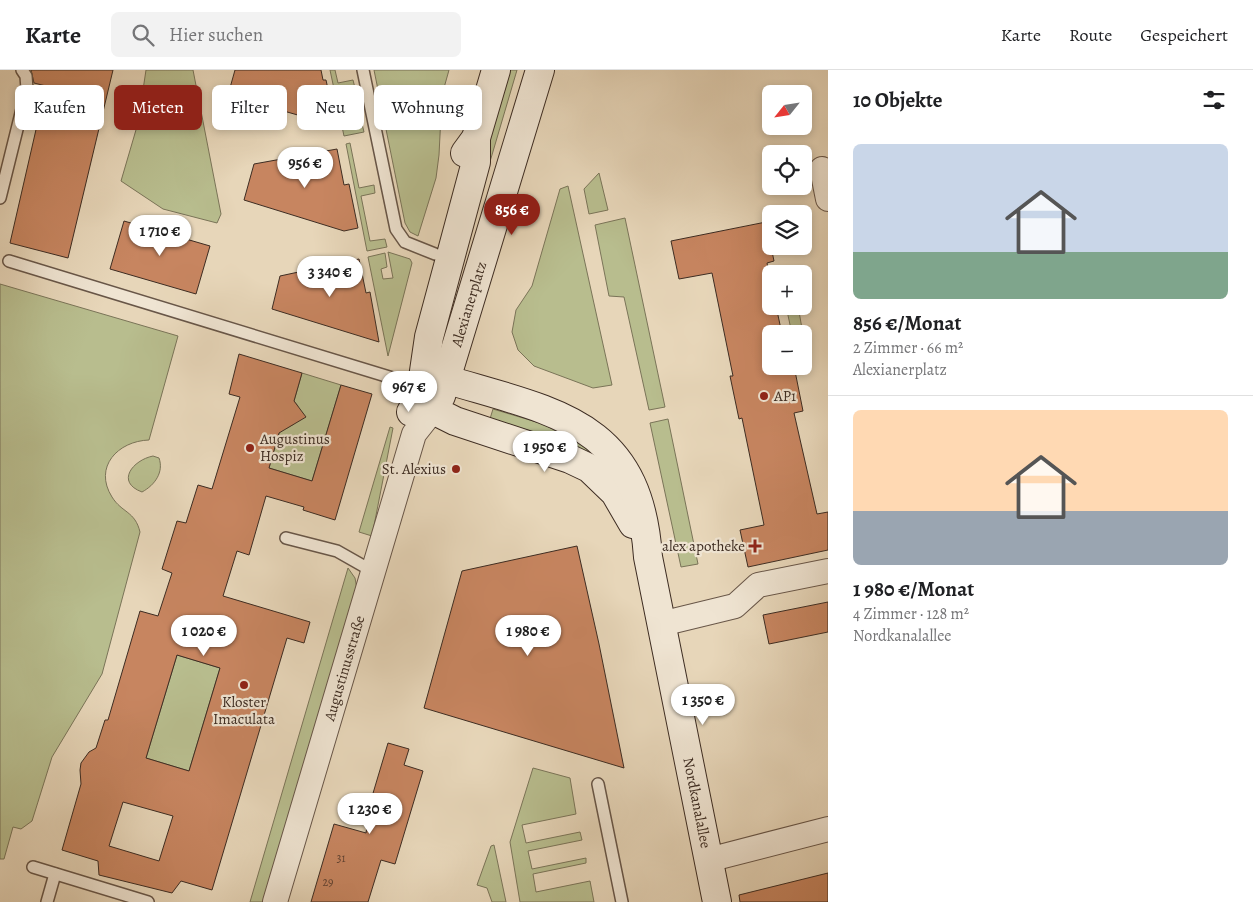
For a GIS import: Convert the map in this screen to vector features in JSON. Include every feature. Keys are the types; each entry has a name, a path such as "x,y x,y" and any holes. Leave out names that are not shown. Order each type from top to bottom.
{"main road":[{"name":"Alexianerplatz","path":"418,406 428,345 476,162 476,138 496,70"},
{"name":"Alexianerplatz","path":"448,380 540,70"},
{"name":"Alexianerplatz","path":"418,406 414,334 464,156 476,138"},
{"path":"418,406 439,382 448,380"},
{"name":"Nordkanalallee","path":"448,380 562,418 607,446 625,468 638,495 646,526 648,557 718,902"},
{"name":"Nordkanalallee","path":"418,406 455,421 570,459 589,468 615,493 626,509 648,557"}],"street":[{"path":"822,169 828,199"},
{"name":"Augustinusstraße","path":"275,902 374,572 418,406"},
{"path":"661,624 735,606 758,585 828,571"},
{"path":"708,860 828,829"}],"lane":[{"path":"0,198 26,90 26,76 22,70"},
{"path":"363,70 399,238 435,254"},
{"path":"9,261 418,406"},
{"path":"286,538 337,552 374,572"},
{"path":"598,784 622,902"},
{"path":"33,866 148,902"},
{"path":"46,902 55,874"}],"green space":[{"path":"146,70 193,70 196,85 144,85"},
{"path":"330,70 335,70 338,83 353,80 354,85 333,85"},
{"path":"374,70 449,70 445,85 377,85"},
{"path":"510,70 517,70 446,311 483,161"},
{"path":"202,116 221,214 217,223 163,209 121,181 136,130 202,130"},
{"path":"343,130 364,130 364,132 344,136"},
{"path":"386,130 440,130 436,178 418,236 410,232 405,223"},
{"path":"350,143 359,188 374,185 375,193 361,196 370,241 385,239 387,247 367,251 346,144"},
{"path":"599,173 608,210 589,214 584,189"},
{"path":"568,186 612,385 593,388 534,366 518,350 512,332 516,310 532,286 560,189"},
{"path":"625,218 665,407 649,410 624,297 609,296 595,225"},
{"path":"388,252 410,259 412,263 388,356 368,257 385,253 387,267 381,269 383,279 393,278"},
{"path":"0,284 178,336 149,440 127,445 112,458 107,466 105,476 112,497 132,516 140,532 102,674 52,757 32,821 21,829 13,827 4,859 0,859"},
{"path":"788,315 800,315 801,325 790,325"},
{"path":"302,373 341,385 312,481 269,468 281,427 287,428 294,424 298,406 294,401"},
{"path":"493,409 543,424 592,451 589,456 489,422"},
{"path":"668,419 698,564 681,567 650,423"},
{"path":"390,427 393,428 372,536 359,532"},
{"path":"153,456 159,458 159,473 151,486 142,492 134,488 128,477 139,462"},
{"path":"348,568 355,578 357,589 264,902 250,902"},
{"path":"177,655 220,668 189,771 146,758"},
{"path":"533,768 570,778 576,814 522,825 526,843 580,832 582,840 528,851 532,869 586,858 586,863 533,874 536,892 590,881 594,902 520,902 510,842"},
{"path":"494,845 506,902 492,902 487,888 477,885 491,846"}],"building":[{"path":"31,70 113,70 104,108 104,85 42,85 34,83"},
{"path":"235,70 321,70 323,80 326,80 327,85 297,85 297,115 287,112 287,85 231,85"},
{"path":"36,130 99,130 68,258 10,243"},
{"path":"337,149 344,185 349,184 358,228 344,231 244,200 254,164"},
{"path":"124,221 210,246 196,294 110,269"},
{"name":"AP1","path":"762,223 762,255 773,255 774,261 767,263 767,265 762,265 762,315 778,315 780,325 762,325 762,375 796,375 803,411 794,413 817,514 828,512 828,550 748,567 740,530 764,525 742,418 739,419 730,376 733,376 712,273 679,279 671,241"},
{"path":"359,259 366,293 370,292 379,342 272,309 280,276"},
{"path":"239,354 302,373 294,401 306,417 279,433 269,468 312,481 341,385 372,394 335,520 303,510 304,507 266,496 249,555 237,551 223,596 310,622 304,643 287,638 212,890 181,881 172,893 99,875 98,861 62,850 81,784 81,763 89,752 96,748 105,720 108,720 140,611 158,616 172,573 162,569 177,521 186,523 198,485 212,489 240,397 229,394","holes":["177,655 220,668 189,771 146,758","123,802 173,816 159,861 109,846"]},
{"path":"577,546 624,768 424,708 462,571"},
{"path":"828,602 828,632 769,644 763,615"},
{"path":"388,743 409,749 404,765 423,771 395,864 381,860 368,902 311,902 334,824 366,833 371,800"},
{"path":"828,873 828,902 740,902 739,895"}],"place":[{"name":"AP1","path":"764,396"},
{"name":"Augustinus Hospiz","path":"250,448"},
{"name":"St. Alexius","path":"456,469"},
{"name":"alex apotheke","path":"755,546"},
{"name":"Kloster Imaculata","path":"244,685"}]}
